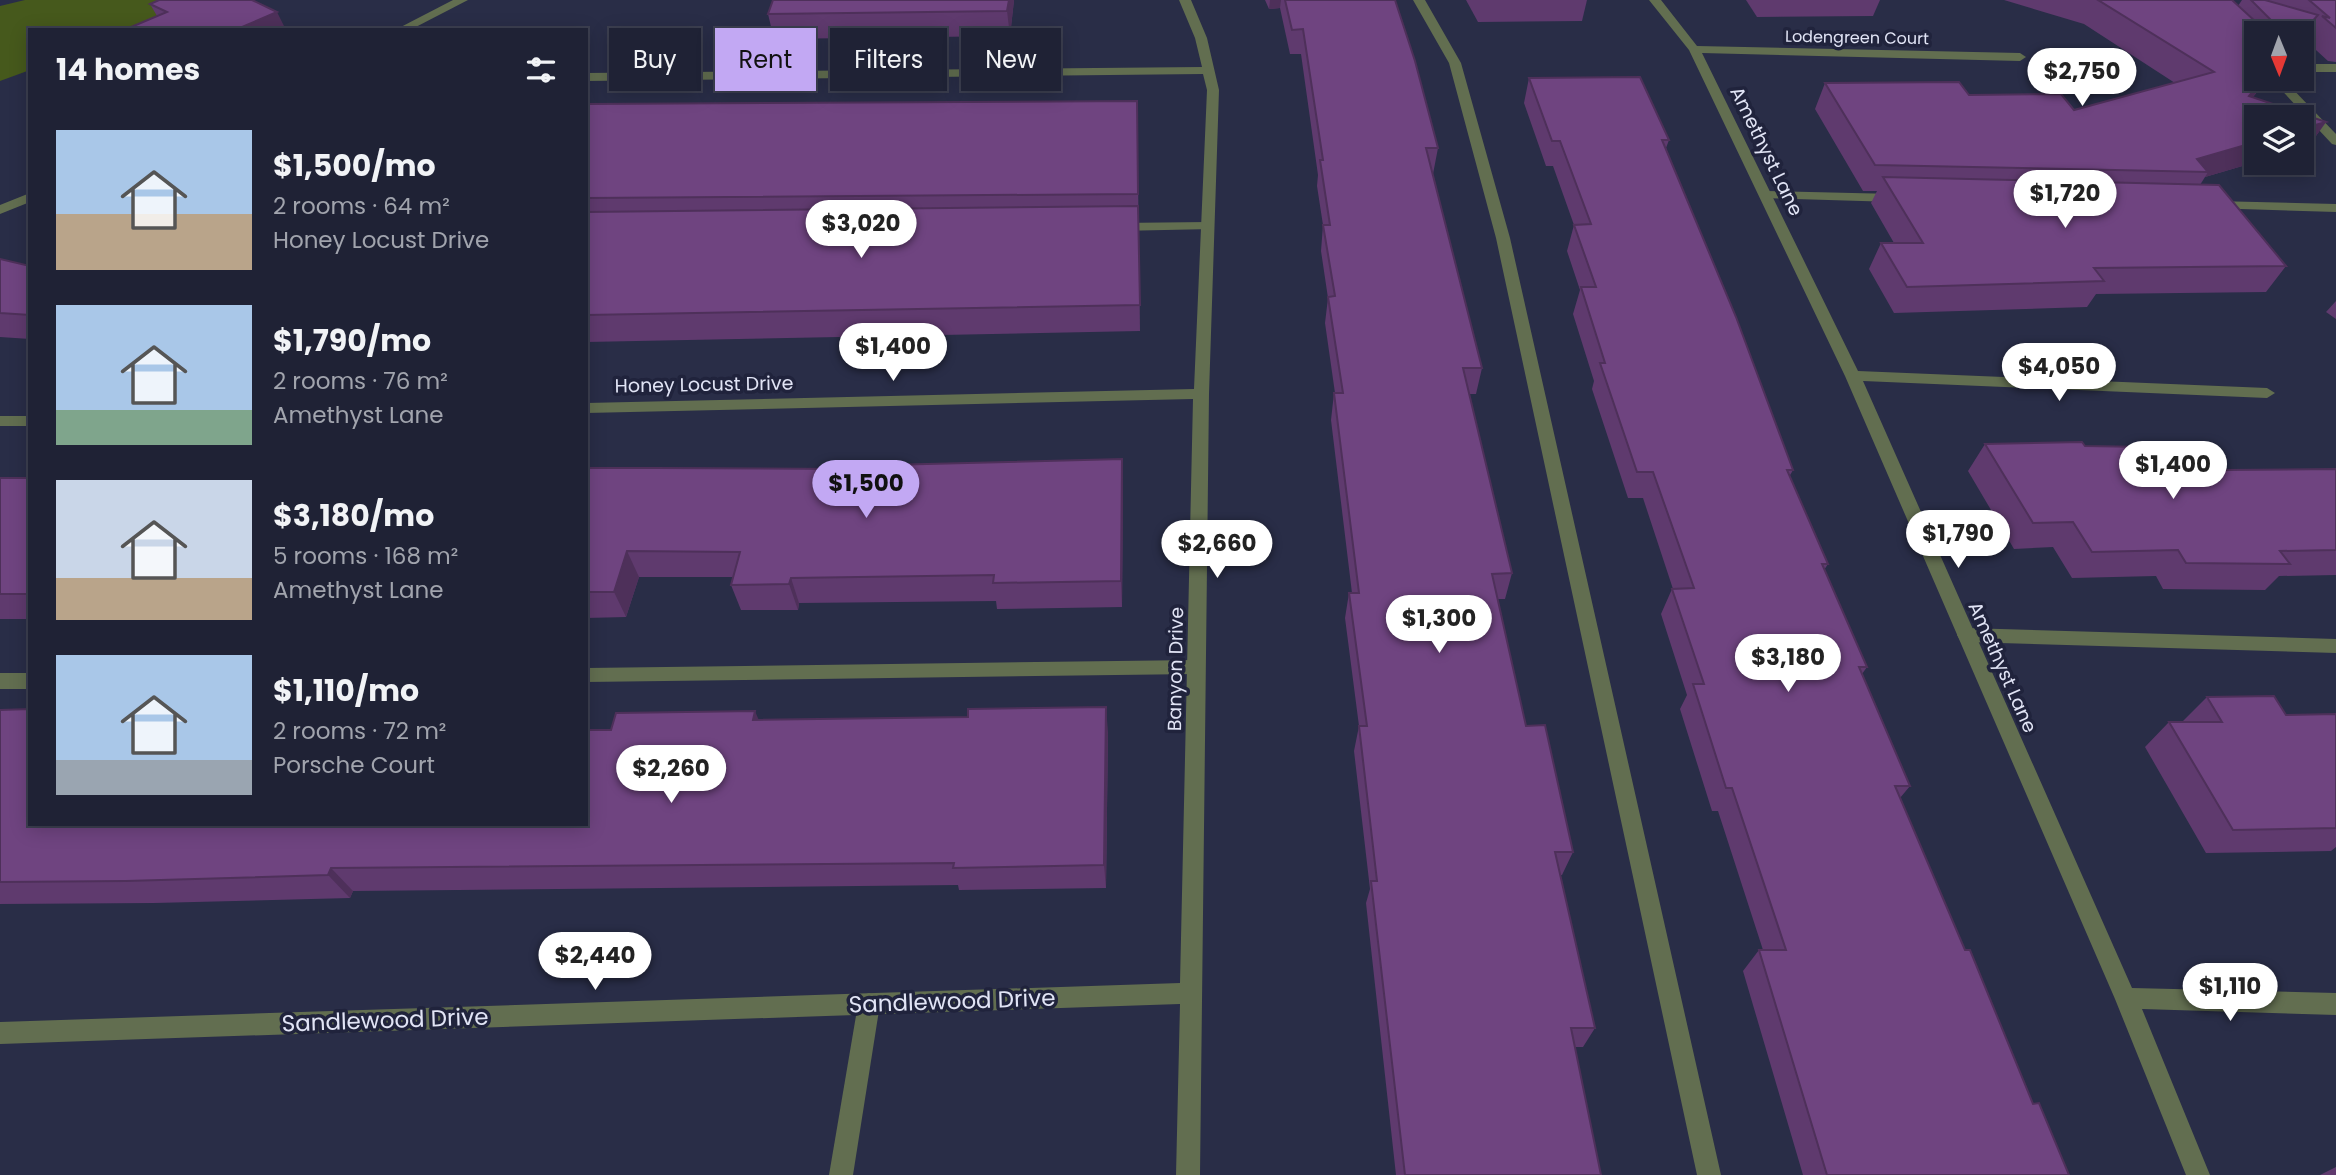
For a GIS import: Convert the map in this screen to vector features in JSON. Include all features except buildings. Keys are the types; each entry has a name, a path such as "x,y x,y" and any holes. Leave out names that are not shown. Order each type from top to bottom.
{"street":[{"path":"405,28 463,0"},
{"name":"Banyon Drive","path":"1185,0 1201,38 1213,90 1201,394 1188,1175"},
{"path":"1419,0 1454,63 1503,238 1709,1175"},
{"name":"Amethyst Lane","path":"1655,0 1694,49 1853,376 2126,998 2198,1175"},
{"name":"Lodengreen Court","path":"1694,49 2020,57"},
{"path":"2314,68 2336,68"},
{"path":"588,77 1208,70"},
{"path":"2288,91 2336,141"},
{"path":"1765,195 1904,198"},
{"path":"0,210 28,198"},
{"path":"2197,205 2336,208"},
{"path":"1098,227 1208,226"},
{"path":"1853,376 2267,393"},
{"name":"Honey Locust Drive","path":"588,408 1201,394"},
{"path":"0,421 28,421"},
{"path":"1966,635 2336,646"},
{"path":"588,675 1196,667"},
{"path":"0,681 28,681"},
{"name":"Sandlewood Drive","path":"0,1033 1191,993"},
{"path":"2126,998 2336,1004"},
{"path":"841,1175 869,1004"}],"green space":[{"path":"25,0 214,0 148,28 28,28 28,71 0,81 0,6"}]}
